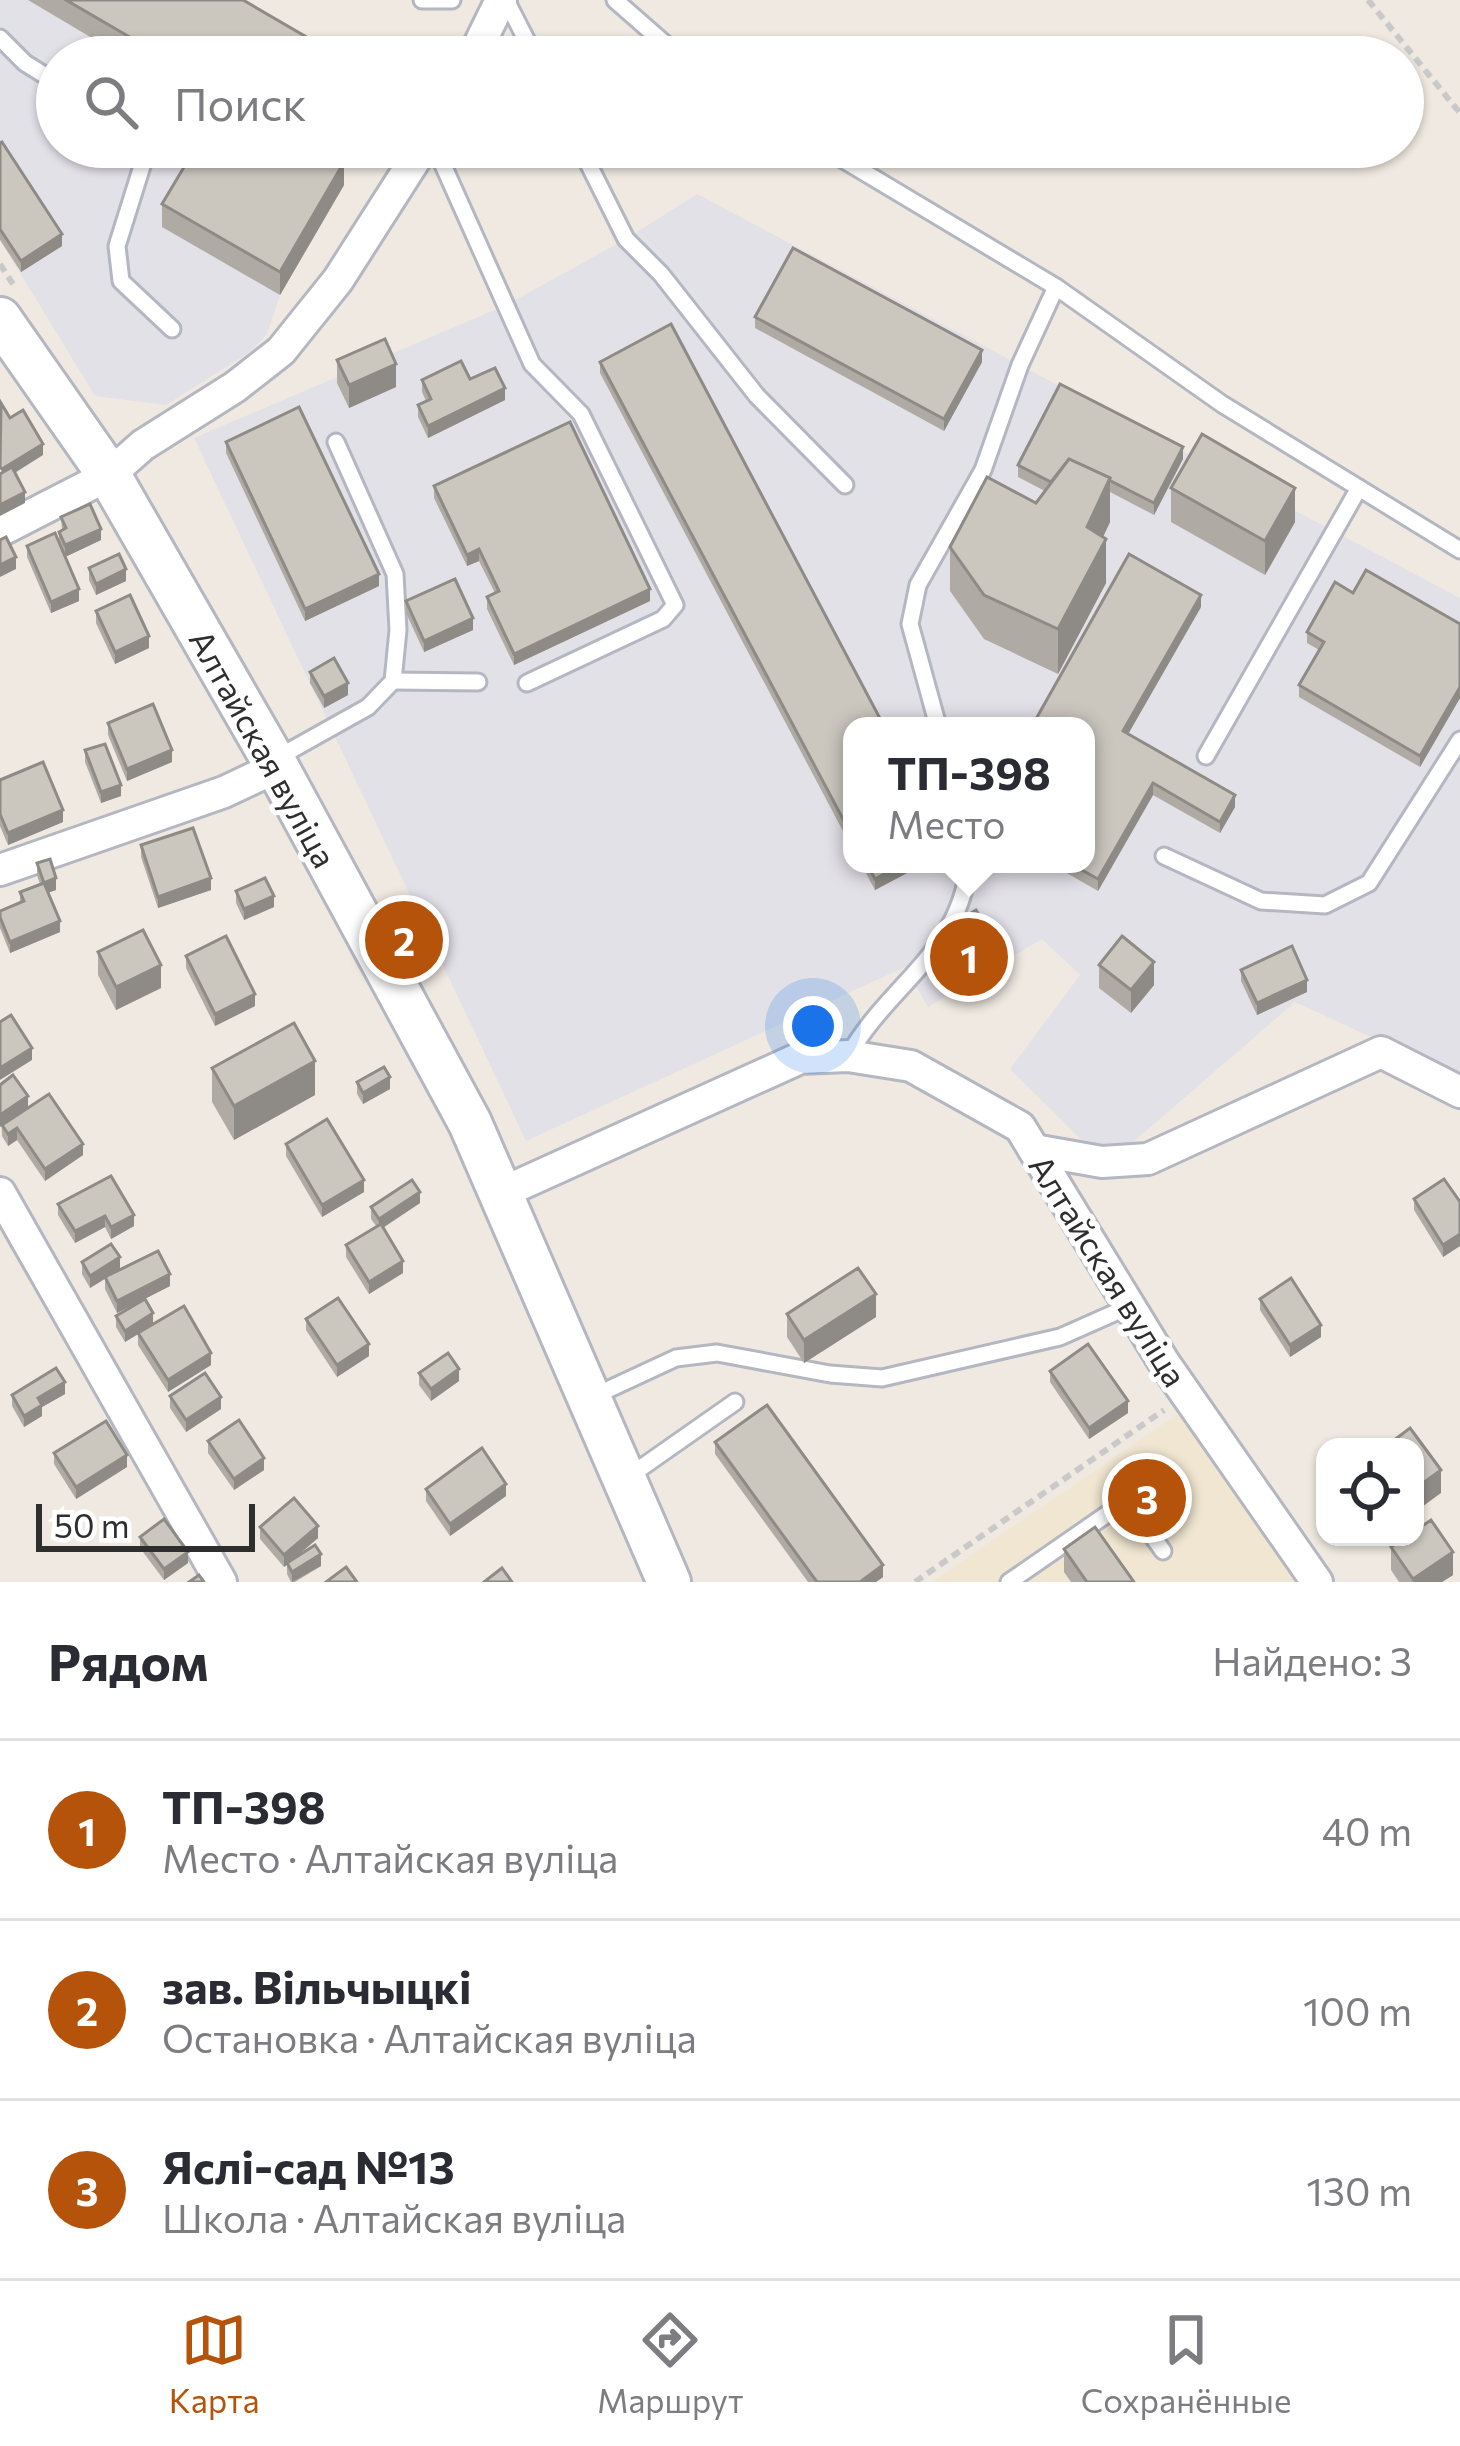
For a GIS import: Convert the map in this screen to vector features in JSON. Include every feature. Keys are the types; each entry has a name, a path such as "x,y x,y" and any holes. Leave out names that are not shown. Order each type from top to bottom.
{"main road":[{"name":"Алтайская вуліца","path":"0,319 109,475 275,763 470,1123 669,1582"}],"street":[{"path":"484,36 503,0"},
{"path":"0,531 109,475 143,445 235,387 281,351 338,280 410,168"},
{"path":"0,870 224,792 275,763"},
{"path":"1034,1150 1102,1162 1148,1160 1381,1052 1460,1092"},
{"name":"Алтайская вуліца","path":"499,1194 800,1058 848,1056 911,1066 1020,1127 1187,1394 1316,1582"},
{"path":"0,1192 221,1582"}],"lane":[{"path":"422,0 452,0"},
{"path":"503,0 523,36"},
{"path":"615,0 656,36"},
{"path":"0,38 36,71"},
{"path":"141,168 117,246 121,281 172,329"},
{"path":"444,168 532,364 581,414 675,605 663,620 527,683"},
{"path":"590,168 626,239 661,274 757,396 845,484"},
{"path":"857,168 1056,286 1222,404 1460,550"},
{"path":"935,717 910,624 918,585 983,470 1020,365 1056,286"},
{"path":"275,763 368,707 394,681 395,574 335,442"},
{"path":"1206,756 1359,488"},
{"path":"394,681 478,682"},
{"path":"1164,856 1261,901 1325,905 1370,884 1460,740"},
{"path":"848,1056 867,1023 913,980 943,937 966,894 968,873"},
{"path":"590,1399 676,1358 717,1353 830,1374 881,1378 1060,1337 1130,1306"},
{"path":"626,1479 735,1402"},
{"path":"1010,1582 1116,1508 1136,1513 1163,1551"}],"path":[{"path":"1368,0 1397,36"},
{"path":"1424,69 1460,113"},
{"path":"915,1582 1187,1394"}],"shaded area":[{"path":"0,0 208,0 267,36 36,36 36,168 315,168 344,185 280,295 267,334 250,352 166,405 95,396 0,240"},
{"path":"697,194 1460,598 1460,1078 1295,1002 1124,1150 1098,1156 1010,1069 1080,975 1042,939 928,1007 905,967 526,1141 194,438 506,305"},
{"path":"1178,1414 1299,1582 932,1582"}],"building":[{"path":"66,0 243,0 305,36 128,36"},
{"path":"2,142 62,234 21,261 0,229"},
{"path":"183,168 341,168 280,272 162,204"},
{"path":"793,248 982,350 944,419 755,317"},
{"path":"671,324 879,717 843,717 843,819 600,362"},
{"path":"385,339 396,364 349,385 337,360"},
{"path":"461,361 470,379 495,368 505,388 428,426 418,405 431,399 422,380"},
{"path":"1060,384 1183,447 1154,503 1069,459 1051,482 1018,465"},
{"path":"1,403 10,418 23,410 43,444 2,469 0,467"},
{"path":"299,407 379,574 305,609 226,442"},
{"path":"570,422 650,589 514,654 487,597 499,591 479,549 467,555 434,486"},
{"path":"1202,434 1295,488 1265,541 1171,488"},
{"path":"1069,459 1110,478 1087,527 1106,539 1058,629 984,595 950,547 987,477 1036,503"},
{"path":"12,467 25,492 0,505 0,474"},
{"path":"90,504 101,529 65,545 59,532 66,528 61,517"},
{"path":"55,533 79,589 51,602 27,546"},
{"path":"6,537 16,557 0,565 0,540"},
{"path":"119,554 126,569 96,584 89,568"},
{"path":"1129,554 1201,595 1123,731 1235,795 1220,822 1153,783 1098,879 1087,873 1095,873 1095,717 1037,717"},
{"path":"1366,570 1460,624 1460,687 1420,756 1299,685 1324,642 1307,632 1335,582 1353,593"},
{"path":"455,579 473,618 424,641 406,601"},
{"path":"130,595 149,636 115,652 96,611"},
{"path":"334,658 348,683 324,696 310,672"},
{"path":"153,704 172,750 127,769 108,723"},
{"path":"105,744 121,785 101,792 85,750"},
{"path":"43,762 63,810 8,833 0,814 0,780"},
{"path":"193,828 211,878 158,897 141,845"},
{"path":"50,859 56,878 44,883 37,863"},
{"path":"265,878 274,896 244,909 236,891"},
{"path":"44,883 60,921 10,942 0,911 24,901 20,892"},
{"path":"976,910 994,939 962,957 945,929"},
{"path":"143,930 161,965 116,987 98,952"},
{"path":"226,936 255,994 215,1014 186,956"},
{"path":"1122,936 1154,962 1131,990 1099,965"},
{"path":"1292,946 1307,980 1257,1003 1241,970"},
{"path":"11,1015 32,1048 0,1068 0,1022"},
{"path":"294,1023 315,1061 234,1106 212,1068"},
{"path":"384,1067 390,1077 363,1093 357,1082"},
{"path":"13,1075 28,1096 0,1115 0,1085"},
{"path":"49,1094 83,1144 45,1169 17,1128 8,1134 2,1125"},
{"path":"327,1119 364,1180 322,1205 286,1144"},
{"path":"111,1176 134,1215 111,1227 105,1216 75,1231 58,1204"},
{"path":"1444,1179 1460,1202 1460,1234 1443,1245 1414,1199"},
{"path":"412,1180 420,1192 379,1219 371,1207"},
{"path":"381,1224 403,1261 369,1282 346,1245"},
{"path":"111,1244 120,1257 90,1276 82,1262"},
{"path":"158,1251 170,1274 117,1301 105,1277"},
{"path":"858,1268 876,1294 804,1340 787,1314"},
{"path":"1291,1278 1321,1325 1290,1345 1260,1299"},
{"path":"338,1298 369,1344 337,1365 306,1319"},
{"path":"145,1299 153,1313 125,1331 116,1316"},
{"path":"184,1306 211,1353 168,1380 138,1333"},
{"path":"1088,1344 1128,1401 1089,1428 1050,1371"},
{"path":"448,1353 459,1369 431,1389 419,1373"},
{"path":"56,1368 65,1382 38,1398 42,1405 24,1416 12,1395"},
{"path":"205,1373 221,1397 186,1420 170,1396"},
{"path":"767,1405 883,1565 860,1582 817,1582 715,1442"},
{"path":"239,1420 264,1458 234,1479 208,1441"},
{"path":"106,1421 127,1455 76,1487 54,1453"},
{"path":"1410,1428 1417,1438 1397,1438"},
{"path":"1424,1447 1441,1470 1424,1482"},
{"path":"482,1448 506,1484 450,1524 426,1489"},
{"path":"294,1498 318,1526 284,1555 260,1527"},
{"path":"164,1519 188,1552 164,1569 140,1537"},
{"path":"1431,1520 1453,1552 1413,1579 1391,1547 1424,1546 1424,1525"},
{"path":"1095,1527 1134,1582 1087,1582 1064,1549"},
{"path":"315,1545 321,1554 292,1572 287,1563"},
{"path":"346,1567 357,1582 326,1582"},
{"path":"502,1568 512,1582 484,1582"}],"place":[{"name":"зав. Вільчыцкі","path":"404,940"},
{"name":"ТП-398","path":"969,957"},
{"name":"Яслі-сад №13","path":"1147,1498"}]}
